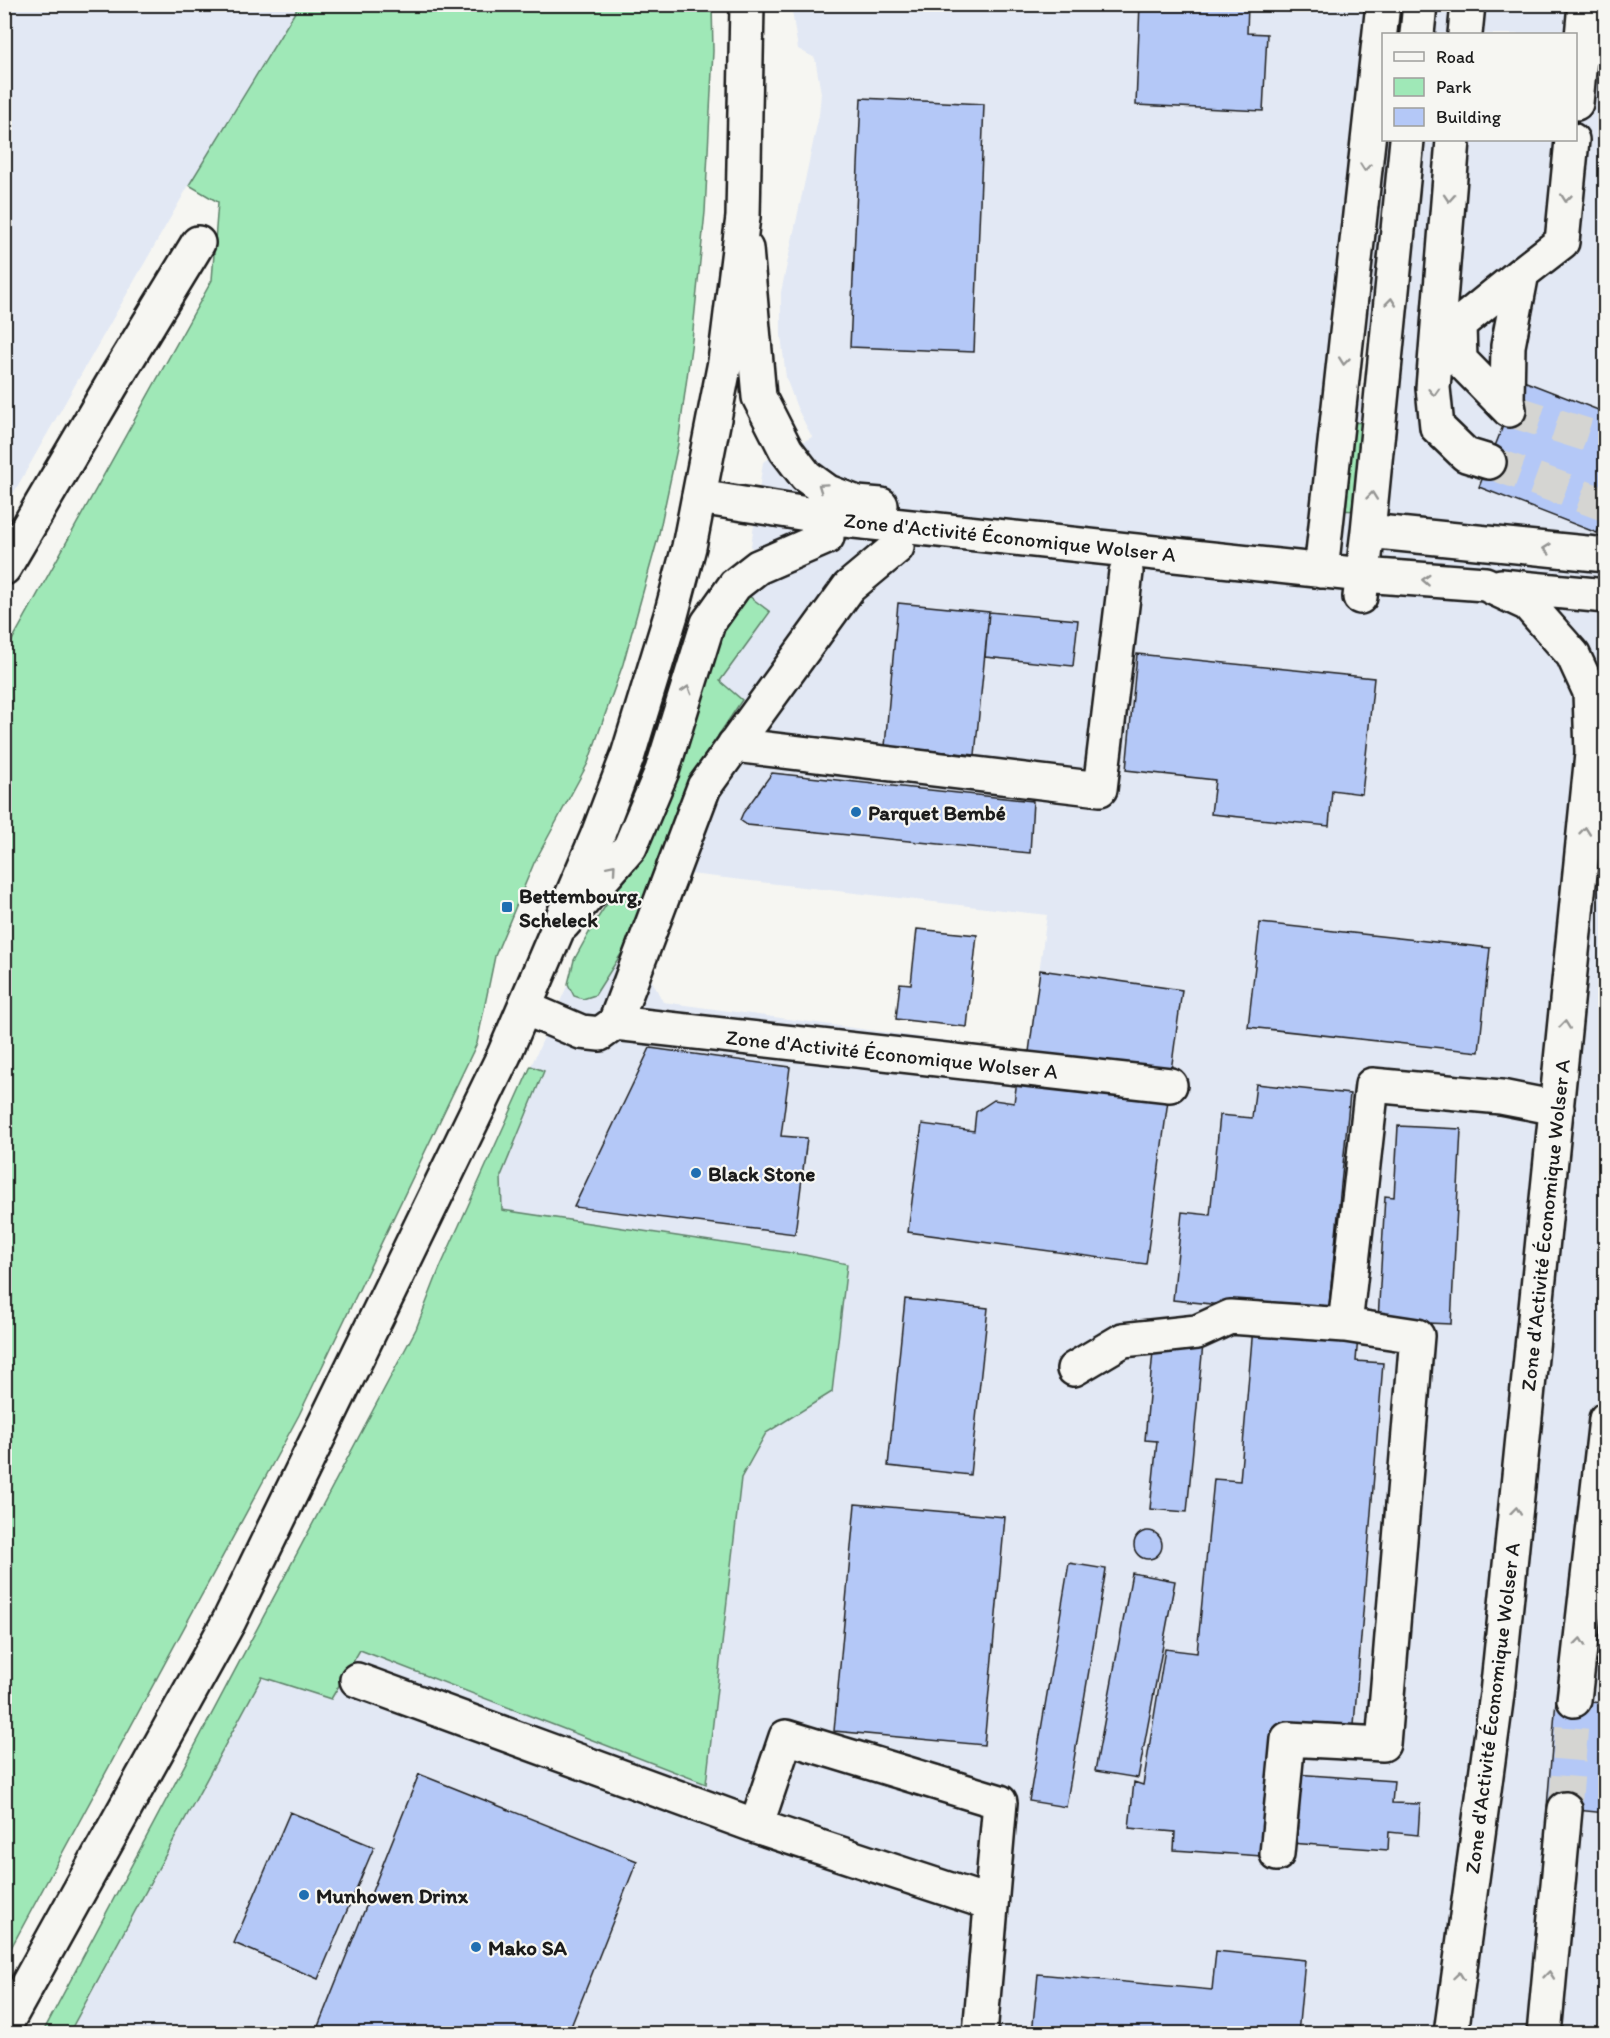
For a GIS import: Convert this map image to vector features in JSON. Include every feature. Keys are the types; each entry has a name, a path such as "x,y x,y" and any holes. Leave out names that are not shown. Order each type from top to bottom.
{"street":[{"path":"4,2027 229,1622 504,1055 560,928 628,755 671,615 698,506 725,362 743,217 747,4"},
{"path":"743,217 759,397 786,450 806,476 828,492 857,503 1323,561 1369,79 1383,4"},
{"path":"1417,33 1420,4"},
{"path":"1465,33 1468,4"},
{"path":"1577,83 1585,4"},
{"path":"698,506 827,537 897,547 1360,597 1407,141"},
{"path":"1453,141 1448,333 1433,388 1437,426 1466,455 1489,462"},
{"path":"1448,333 1562,242 1572,141"},
{"path":"4,568 198,243"},
{"path":"1448,333 1460,360 1509,410 1507,399 1508,346 1522,273"},
{"name":"Zone d'Activité Économique Wolser A","path":"698,506 1323,561 1363,575 1485,584 1528,604 1573,655 1590,692 1592,754 1497,1694 1451,2034"},
{"path":"1368,531 1605,555"},
{"path":"560,928 630,847 662,771 708,623 735,585 758,567 827,537"},
{"name":"Zone d'Activité Économique Wolser A","path":"525,1008 581,1032 600,1034 615,1023 704,786 849,587 897,547"},
{"path":"734,745 1100,789 1126,572"},
{"path":"1485,584 1605,596"},
{"name":"Zone d'Activité Économique Wolser A","path":"615,1023 1170,1085"},
{"path":"1345,1325 1372,1085 1501,1097 1557,1108"},
{"path":"1074,1369 1123,1340 1197,1332 1230,1317 1345,1325 1418,1336 1383,1744 1288,1739 1277,1854"},
{"path":"1574,1700 1605,1419"},
{"path":"357,1680 756,1826 990,1902"},
{"path":"756,1826 786,1737 1000,1802 980,2034"},
{"path":"1544,2034 1565,1809"}],"shaded area":[{"path":"5,5 300,5 189,185 5,508"},
{"path":"791,5 1605,5 1605,2033 69,2034 261,1677 331,1699 360,1650 706,1784 741,1478 766,1433 832,1392 805,1255 502,1210 501,1177 544,1071 531,1066 568,984 574,996 625,948 690,778 742,700 720,681 770,612 749,596 765,582 751,546 763,462 812,437 797,408 786,378 781,335 781,292 819,115 821,93 815,58 798,49","holes":["1363,330 1369,334 1373,369 1369,400 1351,399","1367,424 1357,511 1340,510","690,874 1047,915 1028,1052 663,1002 650,977"]}],"green space":[{"path":"300,4 712,5 713,51 705,212 692,340 678,444 658,538 623,664 588,763 534,863 495,956 477,1043 299,1415 5,1959 5,653 212,280 218,202 189,185"},
{"path":"1348,422 1367,423 1357,511 1339,510"},
{"path":"749,596 770,612 720,681 742,700 690,778 625,948 595,995 583,999 574,996 568,984 574,960 595,922 641,852 719,632"},
{"path":"531,1066 544,1071 501,1176 502,1210 805,1255 847,1264 832,1392 766,1433 741,1478 706,1784 360,1650 331,1699 262,1677 69,2033 42,2034 416,1329 439,1270"}],"building":[{"path":"1140,4 1248,4 1247,33 1267,34 1263,111 1136,105"},
{"path":"861,98 984,104 974,352 850,347"},
{"path":"1521,380 1606,413 1606,510 1597,533 1479,487"},
{"path":"898,603 989,612 975,755 885,746"},
{"path":"989,612 1078,620 1073,666 985,657"},
{"path":"1137,654 1374,678 1362,794 1332,790 1329,826 1211,814 1215,780 1126,770"},
{"path":"772,773 1033,801 1030,853 747,825 740,820 743,813"},
{"path":"1260,923 1490,948 1479,1052 1248,1027"},
{"path":"917,929 977,935 967,1027 896,1019 900,983 911,984"},
{"path":"1040,970 1182,990 1171,1071 1029,1052"},
{"name":"Black Stone","path":"650,1048 790,1067 781,1136 807,1138 795,1234 574,1207"},
{"path":"1017,1080 1168,1100 1146,1264 908,1232 922,1124 974,1131 976,1112 994,1100 1014,1103"},
{"path":"1256,1084 1350,1094 1328,1316 1173,1300 1182,1212 1210,1215 1220,1115 1252,1118"},
{"path":"1398,1126 1461,1129 1451,1324 1378,1321 1385,1196 1394,1197"},
{"path":"905,1299 988,1308 970,1475 888,1466"},
{"path":"1253,1327 1358,1336 1356,1361 1383,1363 1353,1737 1275,1731 1262,1856 1174,1850 1175,1832 1129,1828 1134,1782 1143,1785 1165,1649 1197,1653 1214,1479 1240,1481"},
{"path":"1154,1340 1203,1344 1187,1512 1150,1509 1157,1441 1145,1440"},
{"path":"855,1504 1005,1517 984,1745 834,1731"},
{"path":"1148,1531 1158,1535 1162,1545 1158,1555 1148,1559 1138,1555 1134,1545 1138,1535"},
{"path":"1069,1563 1106,1569 1066,1807 1029,1801"},
{"path":"1132,1573 1175,1581 1138,1778 1095,1771"},
{"path":"1556,1700 1606,1703 1606,1813 1547,1807"},
{"name":"Mako SA","path":"419,1774 637,1861 568,2034 315,2034"},
{"path":"1295,1774 1394,1781 1392,1803 1420,1804 1418,1835 1389,1832 1388,1850 1290,1843"},
{"name":"Munhowen Drinx","path":"290,1812 374,1847 318,1979 234,1943"},
{"path":"1216,1951 1305,1960 1298,2034 1032,2034 1038,1974 1212,1990"}],"tunnel":[{"path":"1509,410 1606,441"},
{"path":"1489,462 1606,505"},
{"path":"1565,1809 1574,1700"}],"place":[{"name":"Parquet Bembé","path":"856,812"},
{"name":"Bettembourg, Scheleck","path":"507,907"},
{"name":"Black Stone","path":"696,1173"},
{"name":"Munhowen Drinx","path":"304,1895"},
{"name":"Mako SA","path":"476,1947"}]}
